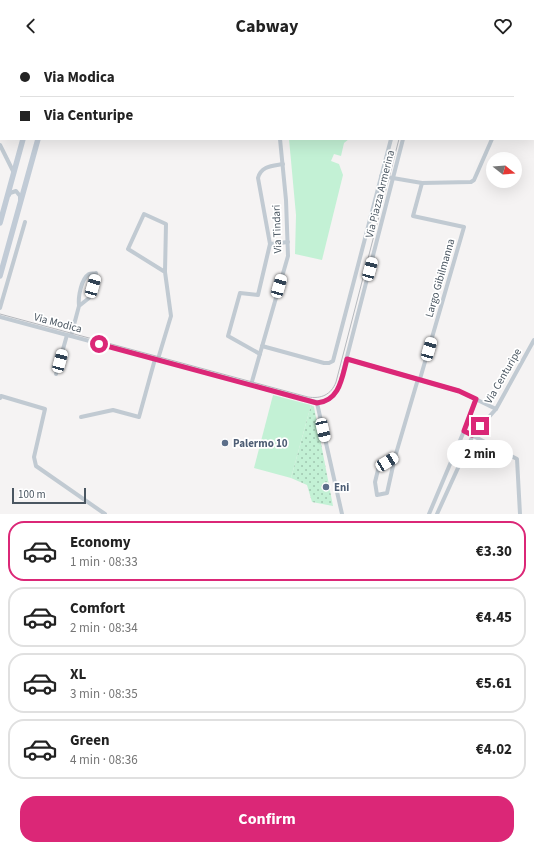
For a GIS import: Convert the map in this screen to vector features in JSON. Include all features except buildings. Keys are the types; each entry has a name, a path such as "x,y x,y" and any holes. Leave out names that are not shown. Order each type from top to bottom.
{"main road":[{"path":"0,223 23,140"},
{"path":"0,276 38,140"}],"street":[{"name":"Via Tindari","path":"251,385 288,256 283,164 280,140"},
{"name":"Via Piazza Armerina","path":"262,346 319,362 329,363 333,361 390,140"},
{"name":"Via Piazza Armerina","path":"317,403 331,398 338,390 403,140"},
{"path":"381,176 422,182 471,182 474,180 492,140"},
{"path":"0,145 14,173"},
{"path":"260,354 228,336 240,293 258,295 270,244 258,178 259,172 265,168 283,164"},
{"name":"Largo Gibilmanna","path":"395,457 378,466 376,482 377,495 387,493 395,457 464,227 413,216 422,182"},
{"path":"6,200 10,193 16,191 20,196 20,202"},
{"path":"81,417 113,410 139,417 171,316 165,272 166,224 144,214 128,249 165,272"},
{"path":"0,308 25,222"},
{"path":"270,244 288,242"},
{"path":"56,374 78,306 78,300 84,280 89,274 96,273 89,298 78,306"},
{"name":"Via Modica","path":"0,317 317,403"},
{"name":"Via Centuripe","path":"437,514 472,435 496,409 532,348 534,340"},
{"path":"347,359 459,391 496,409"},
{"path":"0,398 1,396 45,409 34,457 36,466 105,514"},
{"path":"429,514 476,399"},
{"path":"317,403 342,514"},
{"path":"464,431 517,459 520,514"}],"green space":[{"path":"289,140 348,140 344,143 341,156 334,154 331,161 339,164 343,175 322,260 295,254 296,215"},
{"path":"273,395 311,405 291,478 254,468"},
{"path":"311,405 314,407 333,506 312,502 307,485 291,478"}],"tram line":[{"path":"0,314 308,397 321,397 328,393 336,382 399,140"}],"place":[{"name":"Palermo 10","path":"225,443"},
{"name":"Eni","path":"326,487"}],"route":[{"path":"99,344 317,403 326,401 335,395 338,390 347,359 459,391 476,399 464,431 472,435 480,426"}]}
